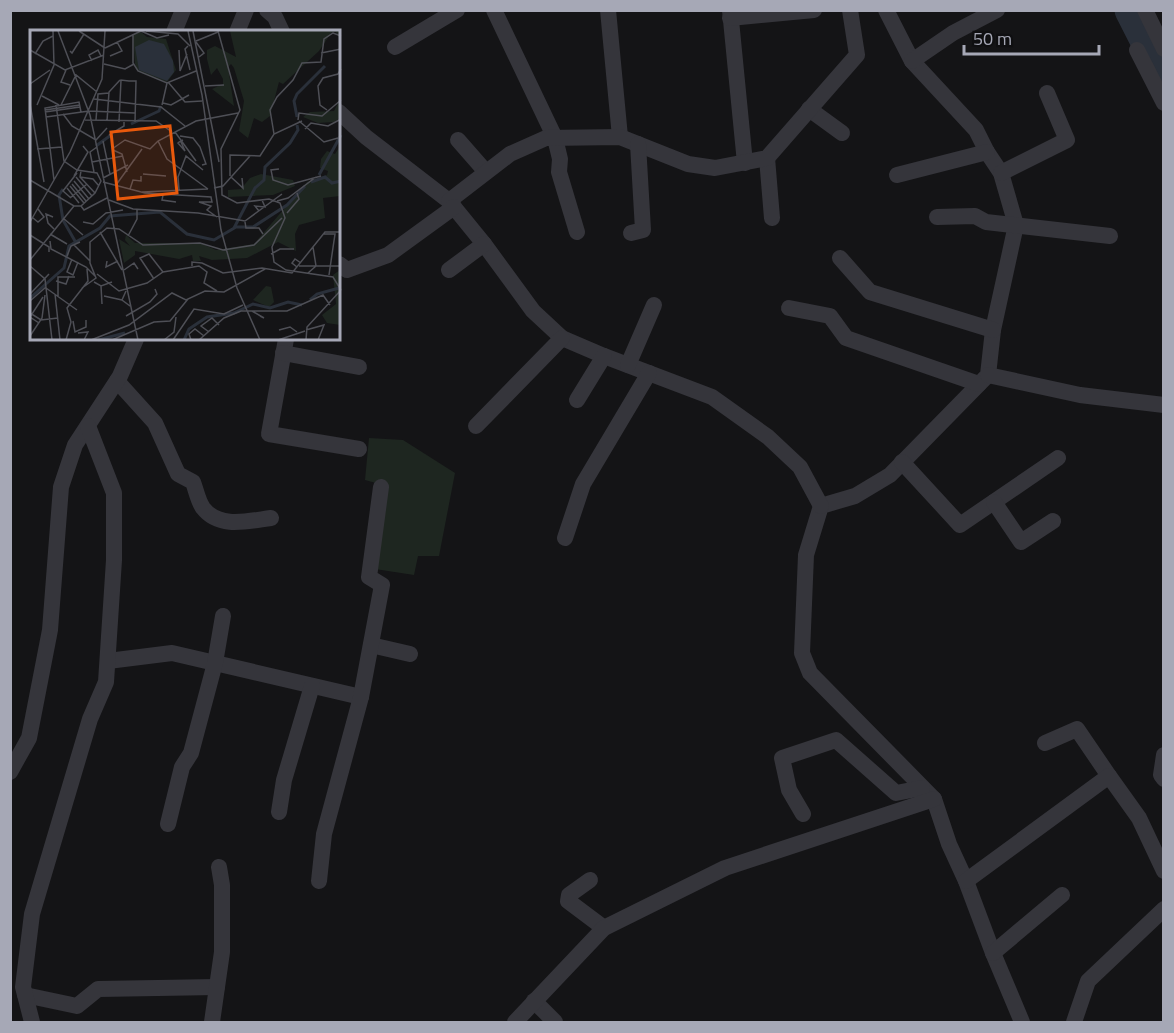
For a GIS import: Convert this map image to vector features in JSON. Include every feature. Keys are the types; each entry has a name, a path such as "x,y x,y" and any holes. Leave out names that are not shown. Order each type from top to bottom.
{"street":[{"path":"174,30 183,10"},
{"path":"238,30 246,10"},
{"path":"267,10 275,17 281,30"},
{"path":"281,30 290,10"},
{"path":"395,47 457,10"},
{"path":"494,10 555,138 560,159 559,172 577,232"},
{"path":"608,10 620,137"},
{"path":"745,164 730,14 814,10"},
{"path":"340,265 347,270 388,255 510,154 546,138 620,137 688,164 715,168 745,164 766,158 857,55 850,10"},
{"path":"821,506 855,496 890,475 983,379 1016,225 1001,173 976,130 912,61 885,10"},
{"path":"912,61 953,33 997,10"},
{"path":"1145,10 1164,49"},
{"path":"158,25 171,30"},
{"path":"1137,50 1164,103"},
{"path":"1001,173 1067,140 1047,93"},
{"path":"809,109 842,133"},
{"path":"340,113 366,137 452,204 533,311 562,338 712,397 768,437 800,467 821,506 806,555 802,653 810,673 928,793 966,881 1022,1023"},
{"path":"458,141 486,172"},
{"path":"631,233 643,230 638,144"},
{"path":"897,176 987,152"},
{"path":"766,158 772,218"},
{"path":"937,217 975,216 986,222 1110,236"},
{"path":"449,270 484,244"},
{"path":"840,258 870,292 993,330"},
{"path":"628,365 654,305"},
{"path":"789,308 830,316 846,338 983,379 1080,395 1164,405"},
{"path":"476,426 562,338"},
{"path":"10,772 29,738 50,630 61,487 75,445 117,381 136,340"},
{"path":"359,367 285,346 269,434 359,449"},
{"path":"577,400 604,356"},
{"path":"565,538 583,484 649,373"},
{"path":"117,381 156,423 178,474 193,482 202,507 211,517 222,521 270,518"},
{"path":"32,1023 20,989 32,914 90,719 106,682 108,661 114,560 114,493 88,426"},
{"path":"902,462 960,525 1058,458"},
{"path":"319,881 324,834 360,697 382,585 369,577 381,487"},
{"path":"994,502 1021,542 1053,521"},
{"path":"168,824 182,766 191,753 215,663 223,616"},
{"path":"370,645 410,654"},
{"path":"108,661 172,653 360,697"},
{"path":"279,812 285,780 312,686"},
{"path":"1045,743 1077,729 1139,818 1164,871"},
{"path":"803,814 789,790 782,758 836,740 896,793 928,793"},
{"path":"1164,755 1161,776 1164,779"},
{"path":"966,881 1109,776"},
{"path":"515,1023 604,928 725,867 928,793"},
{"path":"212,1023 222,952 222,885 219,867"},
{"path":"590,880 569,895 568,901 604,928"},
{"path":"993,953 1062,895"},
{"path":"1074,1023 1088,981 1164,909"},
{"path":"20,989 77,1006 98,989 217,987"},
{"path":"534,1001 555,1023"}],"shaded area":[{"path":"369,438 403,440 455,473 439,556 418,556 414,575 375,569 387,486 365,480"}],"waterway":[{"path":"1131,10 1164,75"}]}
